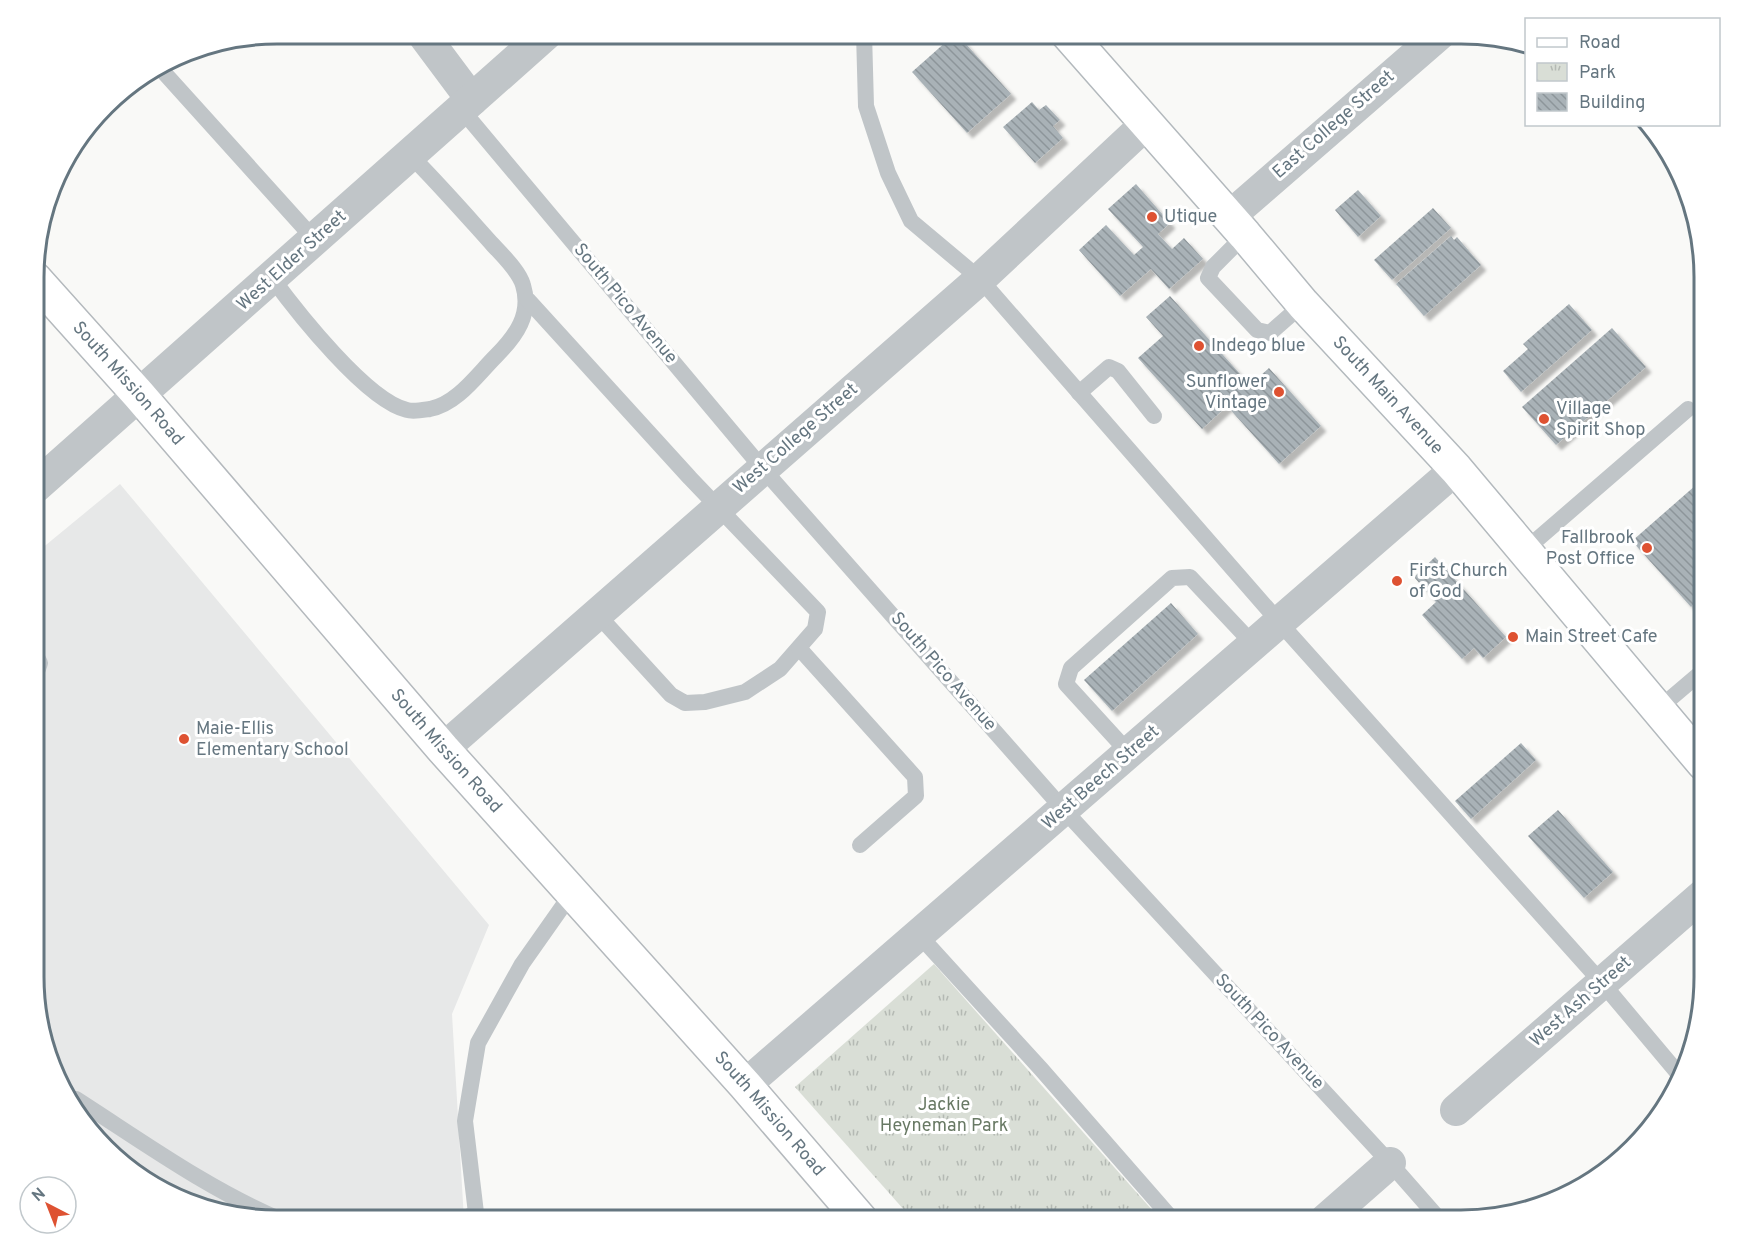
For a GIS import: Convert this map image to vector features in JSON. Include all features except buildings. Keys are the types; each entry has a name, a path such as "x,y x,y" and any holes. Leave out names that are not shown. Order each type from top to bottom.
{"main road":[{"name":"South Main Avenue","path":"1076,44 1303,304 1456,469 1694,753"},
{"name":"South Mission Road","path":"44,289 139,394 443,749 745,1085 852,1210"}],"street":[{"name":"South Pico Avenue","path":"429,44 467,105"},
{"name":"West Elder Street","path":"44,479 535,44"},
{"name":"East College Street","path":"1237,226 1429,44"},
{"name":"West College Street","path":"443,749 980,279 1146,124"},
{"name":"West Beech Street","path":"745,1085 1456,469"},
{"name":"West Ash Street","path":"1456,1110 1694,903"},
{"path":"1336,1210 1390,1163"}],"lane":[{"path":"864,44 866,106 888,173 911,221 980,279 1280,623 1603,984 1675,1070"},
{"path":"164,73 315,240"},
{"name":"South Pico Avenue","path":"467,105 764,469 1064,810 1431,1210"},
{"path":"410,155 436,181 522,281 528,300 818,612 816,629 780,669 745,692 705,702 685,703 671,696 597,614"},
{"path":"1237,226 1208,278 1257,330 1270,333 1303,304"},
{"path":"272,278 293,307 357,377 373,392 408,410 431,409 457,397 505,347 517,331 523,322 528,300"},
{"path":"1079,393 1109,367 1118,372 1154,416"},
{"path":"1525,550 1688,409"},
{"path":"1129,753 1066,684 1071,668 1172,578 1190,577 1254,645"},
{"path":"799,648 915,777 916,796 860,845"},
{"path":"1657,710 1694,678"},
{"path":"478,1210 465,1121 478,1043 522,964 572,893"},
{"path":"919,935 1041,1069 1164,1210"},
{"path":"81,1102 175,1164 256,1209"}],"shaded area":[{"name":"Maie-Ellis Elementary School","path":"120,484 489,925 452,1014 463,1210 277,1210 246,1208 216,1202 187,1192 147,1170 123,1152 101,1130 83,1106 61,1066 51,1037 45,1007 44,547"}],"green space":[{"name":"Jackie Heyneman Park","path":"934,964 1152,1210 904,1210 795,1087"}],"place":[{"name":"Utique","path":"1152,217"},
{"name":"Indego blue","path":"1199,346"},
{"name":"Sunflower Vintage","path":"1279,392"},
{"name":"Village Spirit Shop","path":"1544,419"},
{"name":"Fallbrook Post Office","path":"1647,548"},
{"name":"First Church of God","path":"1397,581"},
{"name":"Main Street Cafe","path":"1513,637"},
{"name":"Maie-Ellis Elementary School","path":"184,739"}]}
